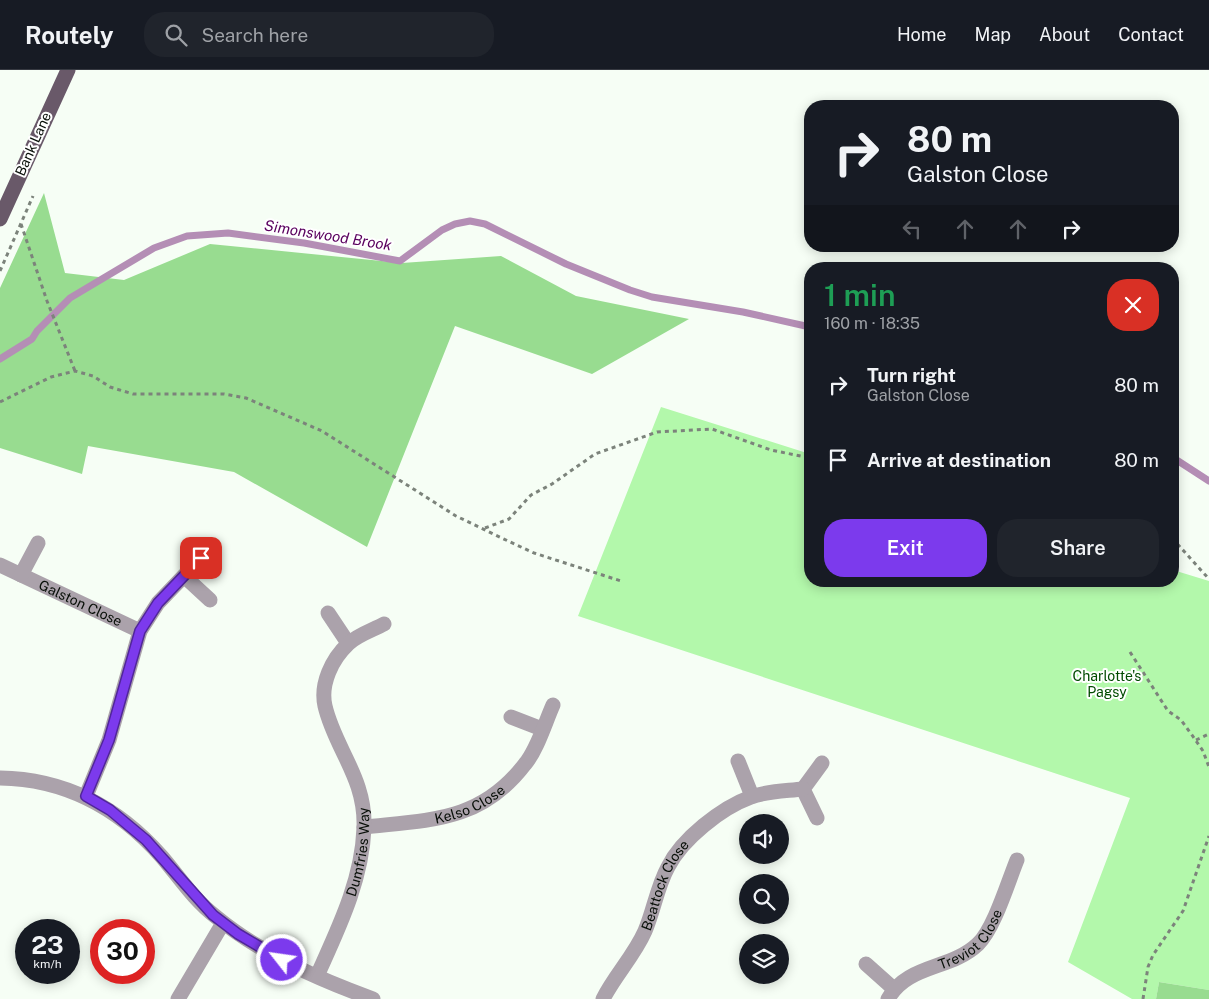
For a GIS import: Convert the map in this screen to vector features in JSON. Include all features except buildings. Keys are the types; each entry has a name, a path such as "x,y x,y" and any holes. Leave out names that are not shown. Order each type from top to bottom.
{"main road":[{"name":"Bank Lane","path":"0,219 68,70"}],"street":[{"path":"21,575 38,543"},
{"name":"Galston Close","path":"86,796 109,740 140,631 148,617 201,558"},
{"name":"Galston Close","path":"0,565 140,631"},
{"path":"184,576 210,600"},
{"path":"328,613 348,643"},
{"name":"Dumfries Way","path":"317,976 344,914 356,877 364,827 359,788 325,705 324,686 329,669 348,643 384,624"},
{"name":"Kelso Close","path":"364,827 404,825 460,814 502,790 526,763 552,705"},
{"path":"511,717 542,729"},
{"path":"738,761 752,796"},
{"path":"817,818 803,789 822,764"},
{"path":"0,778 56,785 86,796 115,813 146,840 199,901 223,923 282,960 373,999"},
{"name":"Beattock Close","path":"604,999 616,975 636,949 646,930 668,866 693,834 736,804 752,796 803,789"},
{"name":"Treviot Close","path":"866,964 891,994 908,977 961,956 980,942 998,907 1017,860"},
{"path":"178,999 223,923"}],"path":[{"path":"11,195 47,301 75,371"},
{"path":"0,402 51,377 75,371 93,376 110,387 133,394 224,394 246,398 322,431 456,516 485,528 534,553 621,581"},
{"path":"485,528 509,519 530,495 552,484 595,454 657,432 712,429 771,450 804,457"},
{"path":"1179,546 1209,579"},
{"path":"1130,652 1168,711 1181,720 1196,740 1209,767"},
{"path":"1196,740 1209,734"},
{"path":"1143,999 1148,967 1153,955 1183,910 1209,836"}],"green space":[{"path":"44,193 65,273 124,280 210,244 402,263 501,256 576,296 689,319 592,374 455,326 367,547 234,472 88,446 82,474 0,448 0,288"},
{"name":"Charlotte's Pagsy","path":"661,407 804,452 804,587 1179,587 1179,572 1209,581 1209,990 1159,982 1156,999 1132,999 1068,962 1130,798 578,616"},
{"path":"1159,982 1209,990 1209,999 1156,999"}],"waterway":[{"name":"Simonswood Brook","path":"0,359 32,339 37,331 70,298 154,248 187,236 228,233 304,243 400,261 442,230 455,224 470,221 485,224 566,264 652,297 743,312 804,326"},
{"name":"Simonswood Brook","path":"1179,462 1209,481"}],"route":[{"path":"201,558 158,603 140,631 109,740 86,796 126,821 146,840 213,915 238,934 282,960"}]}
